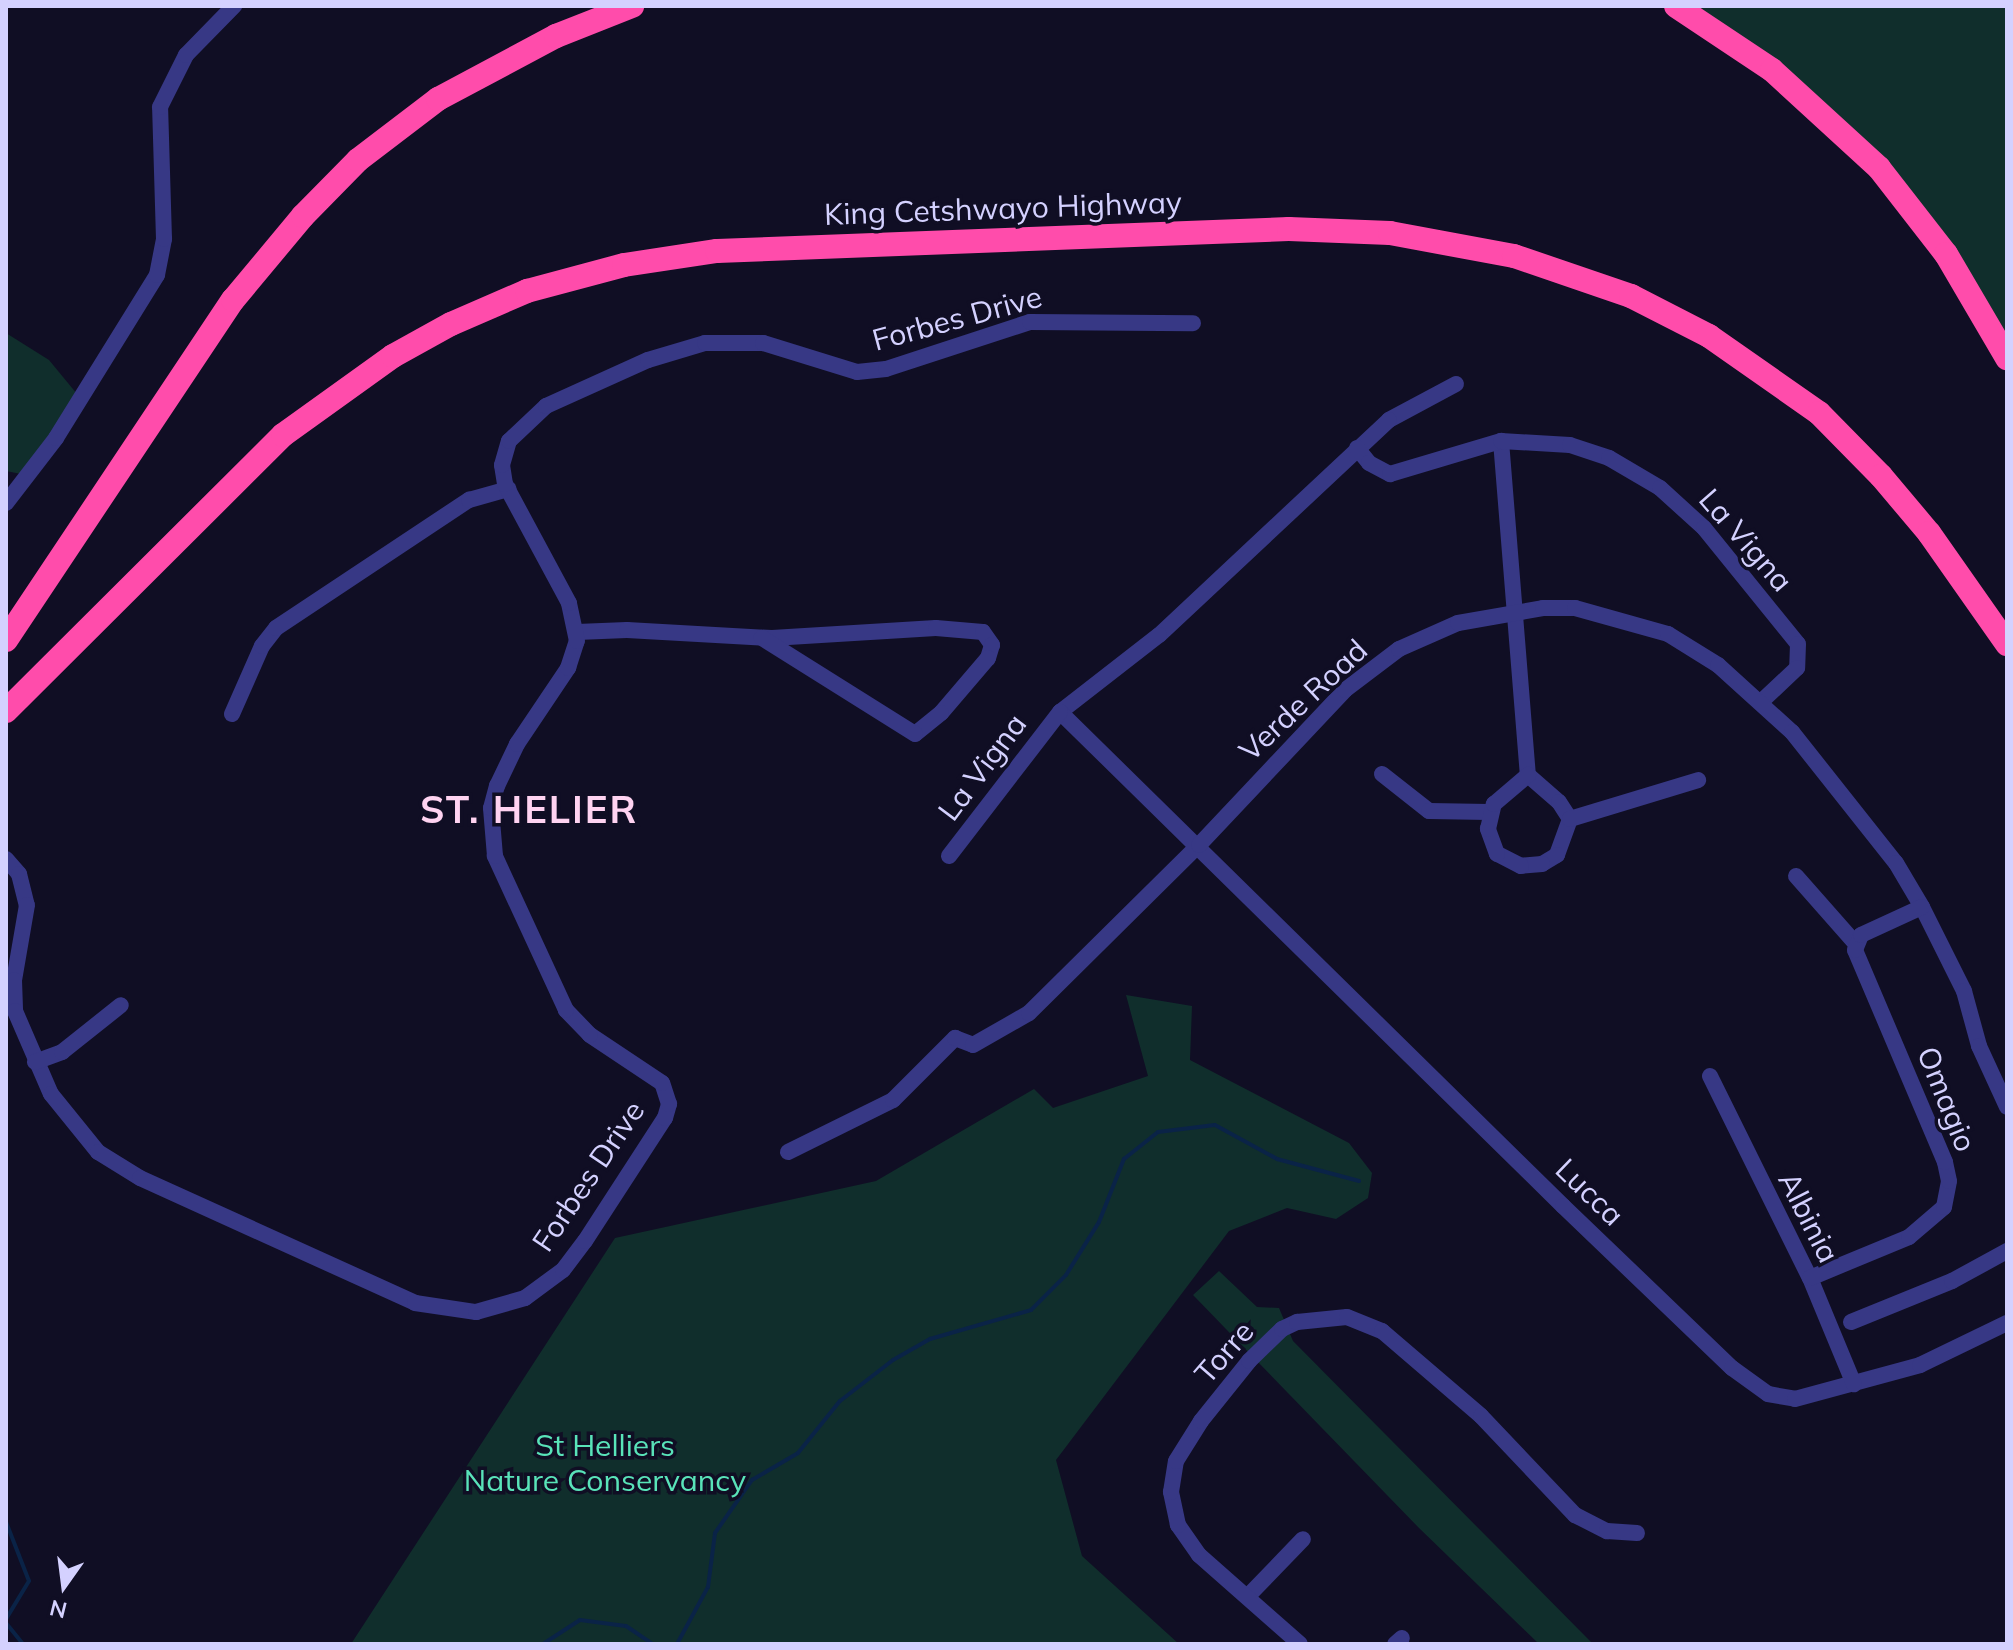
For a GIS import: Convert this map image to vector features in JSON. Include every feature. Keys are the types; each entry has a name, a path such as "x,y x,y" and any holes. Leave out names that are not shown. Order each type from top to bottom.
{"highway":[{"path":"6,640 233,300 303,216 375,146 438,99 508,60 632,6"},
{"path":"1676,6 1772,70 1879,168 1946,254 2007,358"},
{"name":"King Cetshwayo Highway","path":"6,711 283,435 393,356 451,324 527,291 624,265 720,247 1289,229 1435,239 1540,264 1681,320 1819,413 1929,533 2007,644"}],"street":[{"path":"6,503 65,425 157,275 164,239 160,107 186,55 234,6"},
{"name":"Forbes Drive","path":"6,859 19,874 27,905 13,993 35,1062 67,1119 98,1152 124,1170 429,1307 476,1312 507,1305 548,1283 585,1241 665,1118 669,1104 662,1083 590,1035 566,1010 495,856 493,797 517,744 568,668 577,632 569,603 508,489 502,465 509,441 534,414 648,360 705,343 763,343 857,372 886,369 1030,322 1193,323"},
{"name":"La Vigna","path":"949,856 1060,712 1159,635 1357,448 1407,407 1456,384"},
{"path":"1501,441 1528,775 1559,802 1570,819"},
{"name":"La Vigna","path":"1357,448 1375,467 1398,474 1501,441 1591,450 1660,488 1692,514 1798,644 1797,668 1762,701"},
{"path":"232,714 262,646 276,628 469,500 508,489"},
{"name":"Verde Road","path":"788,1152 893,1100 955,1038 966,1045 983,1042 1029,1013 1199,845 1345,690 1388,657 1458,623 1515,611 1575,608 1646,625 1718,665 1762,701 1896,863 1964,991 1979,1046 2007,1107"},
{"path":"577,632 762,638 936,628 987,633 992,645 988,658 941,713 915,734 762,638"},
{"name":"La Vigna","path":"1060,712 1199,845"},
{"path":"1382,774 1429,811 1489,812 1528,775"},
{"path":"1570,819 1698,780"},
{"path":"1489,812 1492,846 1505,861 1521,866 1542,864 1557,855 1570,819"},
{"name":"Lucca","path":"1199,845 1732,1368 1785,1399 1920,1365 2007,1323"},
{"path":"1796,876 1856,944 1861,935 1922,907"},
{"name":"Omagio","path":"1810,1278 1909,1237 1935,1219 1948,1189 1941,1152 1856,957 1856,944"},
{"path":"35,1062 62,1052 121,1005"},
{"name":"Albinia","path":"1710,1076 1810,1278 1854,1384"},
{"path":"1851,1322 1952,1281 2007,1251"},
{"name":"Torre","path":"1300,1644 1182,1534 1171,1492 1173,1469 1201,1421 1249,1361 1282,1329 1316,1317 1360,1320 1398,1341 1481,1416 1575,1515 1607,1531 1637,1533"},
{"path":"1248,1596 1303,1539"}],"green space":[{"path":"1676,6 2007,6 2007,358 1879,168"},
{"path":"6,333 49,360 82,400 31,476 6,471"},
{"name":"St Helliers Nature Conservancy","path":"1126,995 1192,1006 1190,1060 1349,1143 1372,1173 1368,1198 1336,1219 1287,1208 1229,1231 1056,1460 1082,1556 1179,1644 351,1644 615,1238 876,1181 1034,1089 1053,1108 1148,1076"},
{"path":"1219,1271 1257,1307 1279,1308 1293,1341 1593,1644 1539,1644 1419,1528 1193,1295"}],"waterway":[{"path":"677,1644 708,1587 715,1533 752,1480 798,1453 840,1401 893,1360 930,1339 1031,1310 1066,1275 1099,1222 1124,1159 1158,1132 1215,1125 1277,1159 1359,1181"},
{"path":"6,1522 29,1581 6,1619"},
{"path":"543,1644 580,1620 626,1626 653,1644"},
{"path":"6,1623 23,1644"}],"district":[{"name":"ST. HELIER","path":"529,810"}]}
